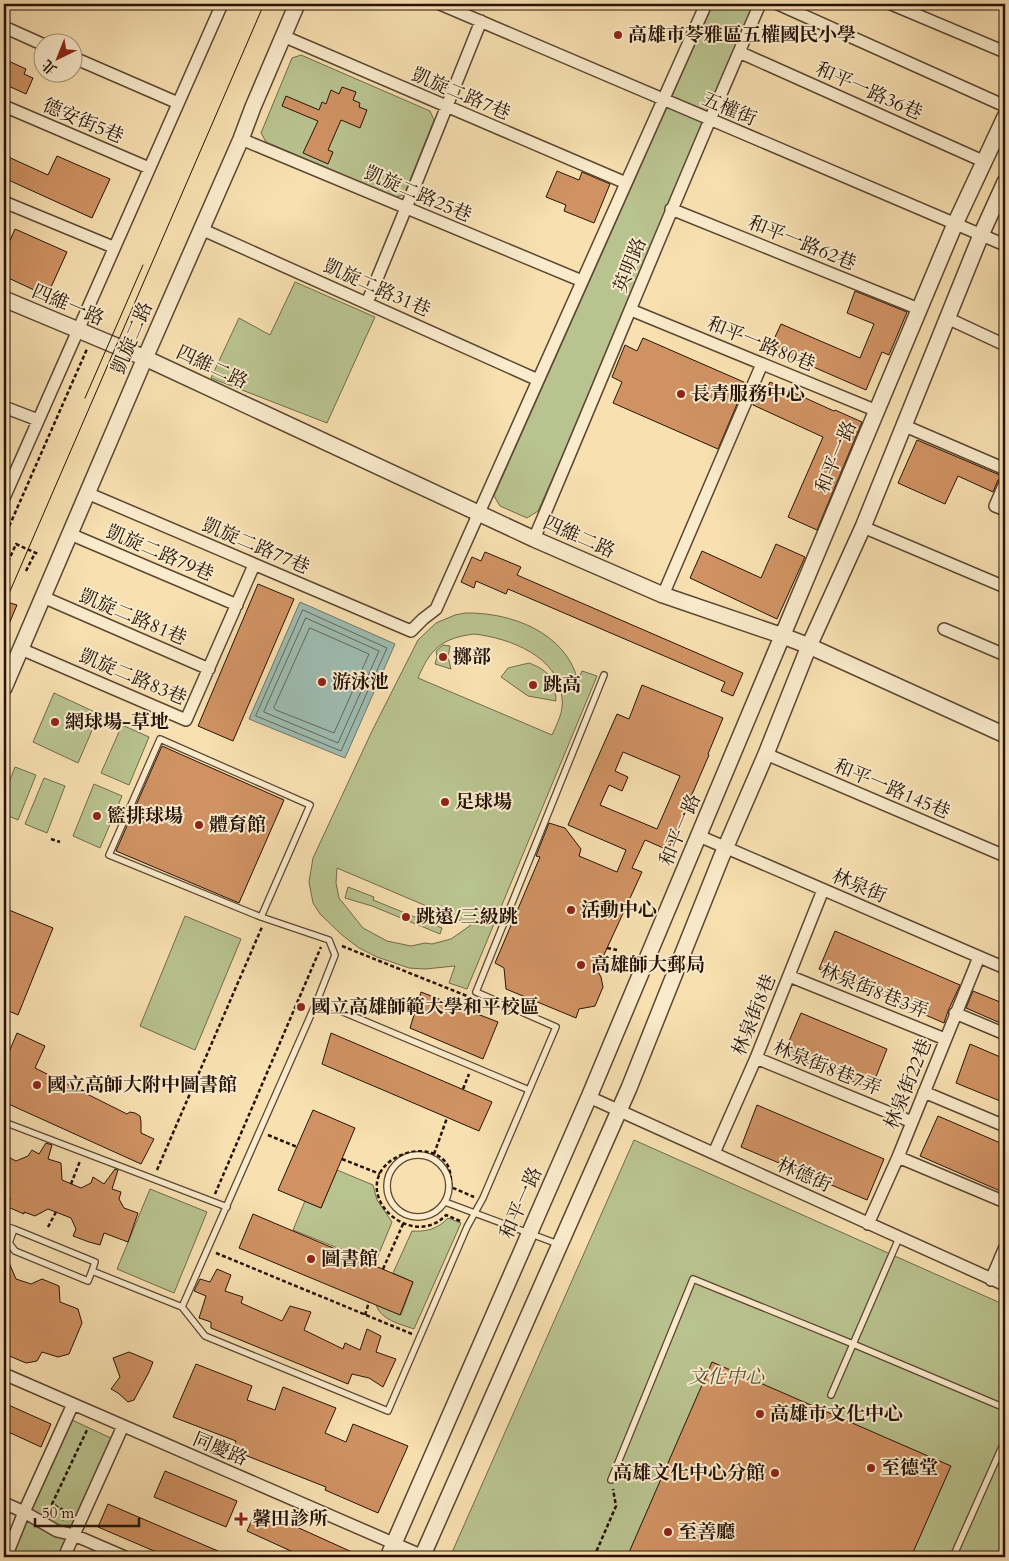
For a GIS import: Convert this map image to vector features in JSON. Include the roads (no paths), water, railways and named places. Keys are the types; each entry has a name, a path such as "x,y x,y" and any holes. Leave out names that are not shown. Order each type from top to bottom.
{"street":[{"path":"4,498 222,4"},
{"name":"凱旋二路","path":"4,688 144,358 241,139 297,4"},
{"name":"五權街","path":"440,4 1005,245"},
{"name":"英明路","path":"411,631 436,609 706,4"},
{"name":"英明路","path":"534,539 631,310 671,209 760,4"},
{"path":"778,4 1005,106"},
{"path":"891,4 1005,52"},
{"path":"367,303 481,21"},
{"path":"4,27 32,40"},
{"name":"凱旋二路7巷","path":"283,36 626,183"},
{"name":"和平一路36巷","path":"739,52 985,162"},
{"path":"82,61 178,103"},
{"name":"德安街5巷","path":"4,106 149,168"},
{"name":"和平一路","path":"388,1557 589,1096 919,309 1005,117"},
{"name":"凱旋二路25巷","path":"241,139 582,281"},
{"path":"424,1557 619,1110 809,646 863,527 981,235 1005,182"},
{"path":"4,202 114,247"},
{"name":"和平一路62巷","path":"671,209 919,309"},
{"name":"凱旋二路31巷","path":"201,228 538,380"},
{"name":"四維一路","path":"4,300 144,358"},
{"name":"和平一路80巷","path":"631,310 877,411"},
{"path":"948,318 1005,345"},
{"name":"四維二路","path":"144,358 534,539 662,595 809,646 1005,735"},
{"path":"662,595 762,364"},
{"path":"4,407 38,420"},
{"path":"904,426 1005,469"},
{"path":"1005,483 996,506 1005,510"},
{"name":"凱旋二路77巷","path":"87,494 411,631"},
{"path":"863,527 1005,587"},
{"name":"凱旋二路79巷","path":"70,534 237,605"},
{"name":"凱旋二路83巷","path":"21,649 186,720 254,564"},
{"name":"凱旋二路81巷","path":"42,597 209,669"},
{"path":"944,629 1005,655"},
{"name":"和平一路145巷","path":"766,754 1005,856"},
{"name":"林泉街","path":"699,836 1005,968"},
{"name":"林泉街8巷","path":"714,1154 756,1058 823,890"},
{"name":"林泉街22巷","path":"868,1224 898,1157 978,957"},
{"name":"林泉街8巷3弄","path":"789,976 945,1039"},
{"path":"956,1013 1005,1034"},
{"name":"林泉街8巷7弄","path":"756,1058 912,1122"},
{"path":"924,1092 1005,1126"},
{"name":"林德街","path":"589,1096 1005,1285"},
{"path":"898,1157 1005,1202"},
{"path":"991,1280 1005,1247"},
{"name":"同慶路","path":"4,1374 424,1557"},
{"path":"6,1557 24,1512 73,1404"},
{"path":"64,1557 123,1426"},
{"path":"4,1503 57,1531 74,1535 125,1557"}],"lane":[{"path":"92,1271 182,1307 204,1336 388,1411 466,1225 475,1213 556,1027 476,992 604,675"},
{"path":"182,1307 317,1001 335,955 329,940 262,919 109,855 160,739 310,805 262,919"},
{"path":"317,1001 529,1090"},
{"path":"4,1122 226,1206"},
{"path":"411,1155 422,1155 432,1158 446,1172 449,1182 449,1192 445,1202 439,1210 430,1216 420,1218 409,1217 392,1205 387,1195 388,1175 398,1162 411,1155"},
{"path":"445,1202 560,1245"},
{"path":"4,1226 14,1229 95,1262 88,1281 15,1251 6,1242 14,1229"},
{"path":"831,1395 900,1238"},
{"path":"611,1480 693,1279 1005,1408"},
{"path":"953,1557 1005,1440"}],"water":[{"name":"游泳池","path":"300,602 395,644 345,758 249,719"}],"tram line":[{"path":"4,605 264,4"},
{"path":"85,398 143,265"}],"place":[{"name":"高雄市苓雅區五權國民小學","path":"618,35"},
{"name":"長青服務中心","path":"681,394"},
{"name":"擲部","path":"443,657"},
{"name":"游泳池","path":"322,682"},
{"name":"跳高","path":"533,685"},
{"name":"網球場-草地","path":"55,722"},
{"name":"足球場","path":"445,802"},
{"name":"籃排球場","path":"97,816"},
{"name":"體育館","path":"199,825"},
{"name":"活動中心","path":"571,910"},
{"name":"跳遠/三級跳","path":"406,917"},
{"name":"高雄師大郵局","path":"581,965"},
{"name":"國立高雄師範大學和平校區","path":"301,1007"},
{"name":"國立高師大附中圖書館","path":"37,1085"},
{"name":"圖書館","path":"311,1259"},
{"name":"高雄市文化中心","path":"760,1414"},
{"name":"至德堂","path":"871,1468"},
{"name":"高雄文化中心分館","path":"775,1473"},
{"name":"馨田診所","path":"241,1519"},
{"name":"至善廳","path":"668,1532"}],"park label":[{"name":"文化中心","path":"726,1377"}]}
